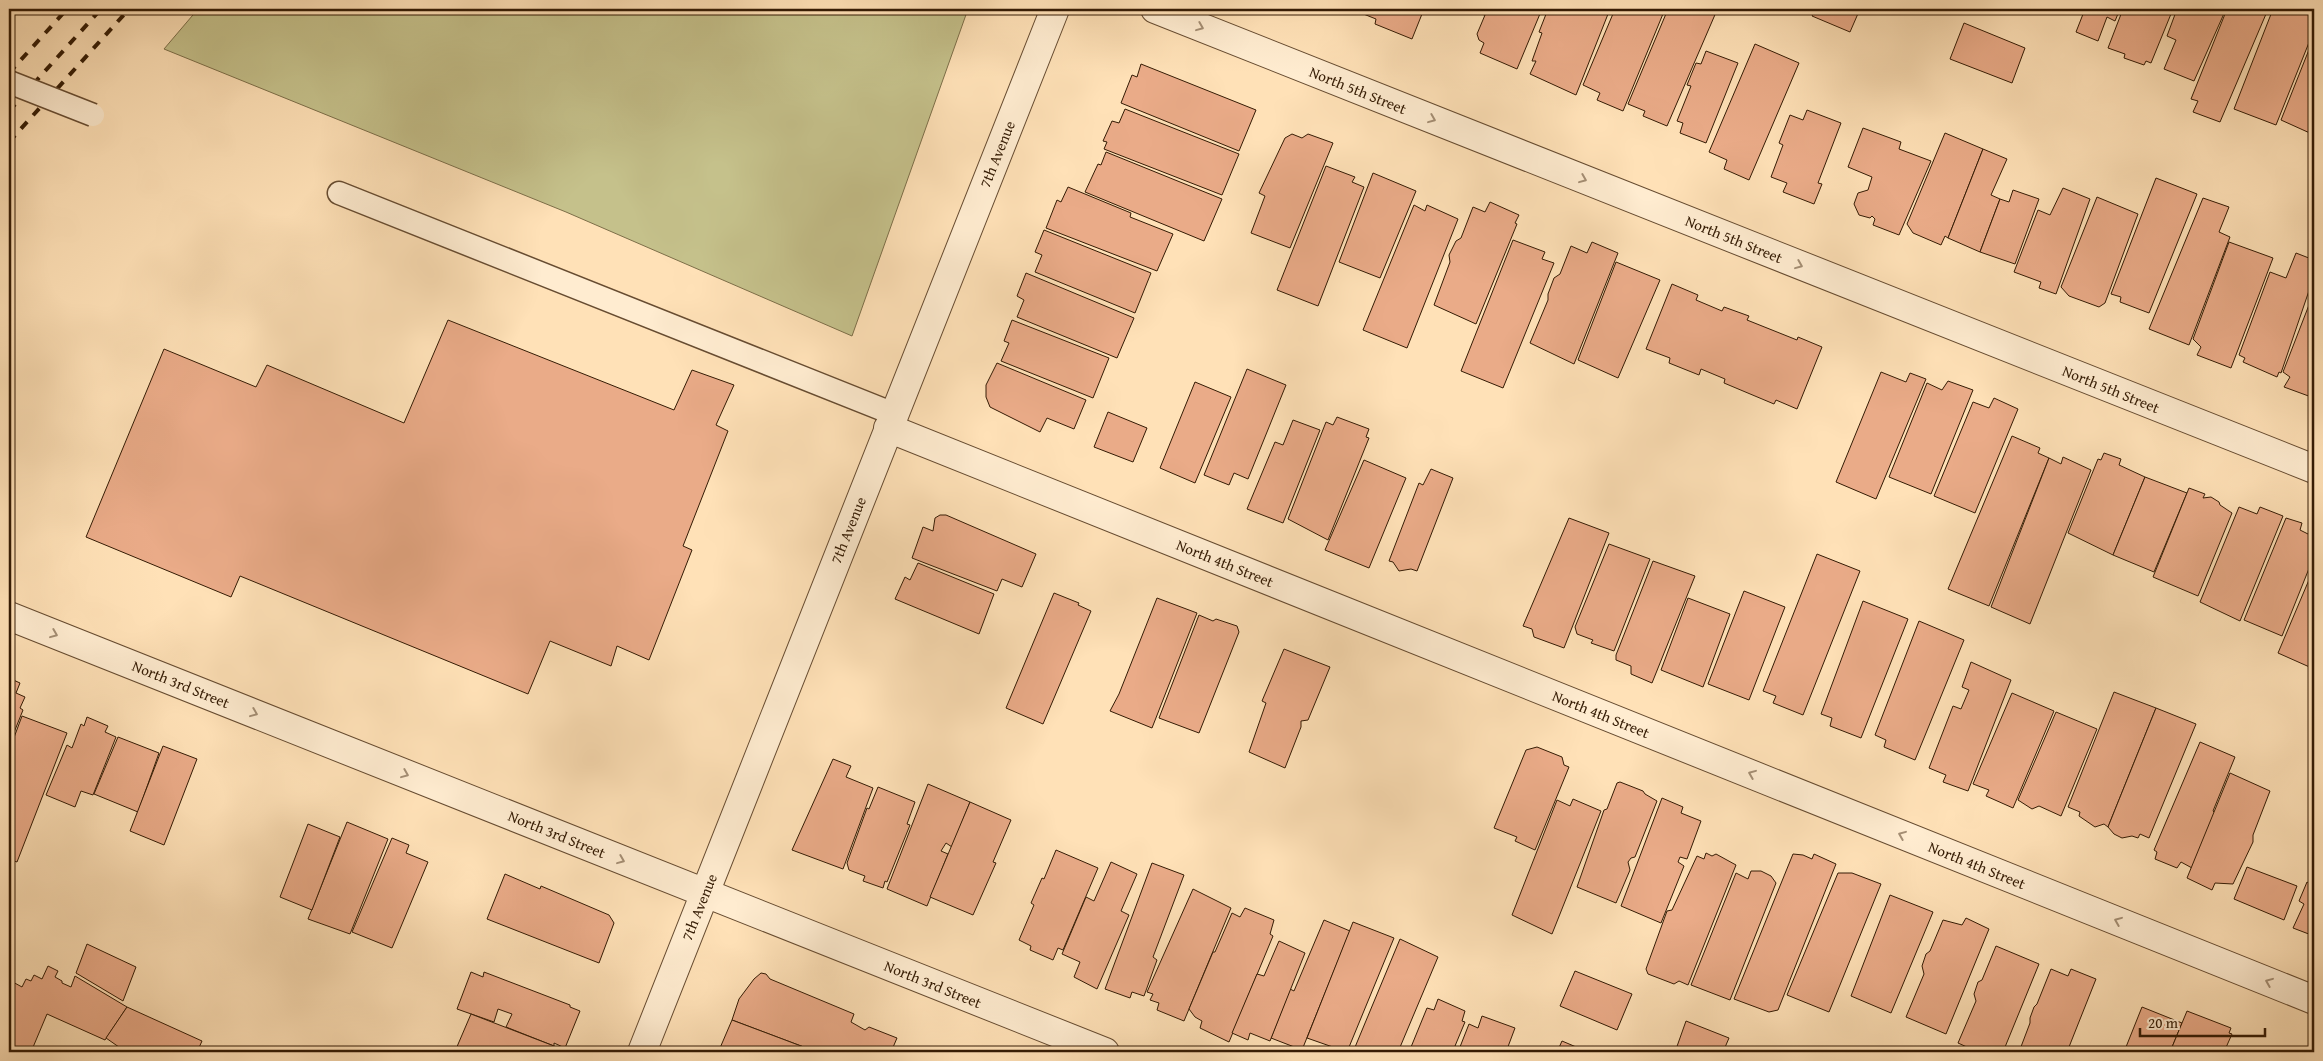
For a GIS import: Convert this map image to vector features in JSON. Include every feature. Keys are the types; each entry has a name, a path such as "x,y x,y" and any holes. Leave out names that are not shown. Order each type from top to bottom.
{"street":[{"name":"7th Avenue","path":"642,1052 1054,9"},
{"name":"North 5th Street","path":"1155,9 2314,469"},
{"name":"North 4th Street","path":"891,421 2314,1000"},
{"name":"North 3rd Street","path":"9,616 1105,1052"}],"lane":[{"path":"9,82 93,116"},
{"path":"339,193 891,421"}],"shaded area":[{"path":"198,9 968,9 852,336 566,212 164,49"}],"building":[{"path":"1351,9 1424,9 1412,39 1375,24 1376,19"},
{"path":"1484,9 1542,9 1517,69 1480,53 1484,43 1479,40 1477,34 1485,15 1481,14"},
{"path":"1548,9 1610,9 1576,95 1530,74 1536,61 1532,61 1542,33 1539,32"},
{"path":"1615,9 1665,9 1623,111 1597,100 1600,93 1583,85"},
{"path":"1668,9 1717,10 1667,126 1643,116 1645,111 1628,104"},
{"path":"1816,9 1860,9 1850,32 1812,16"},
{"path":"2085,9 2120,9 2115,21 2107,17 2098,41 2076,32"},
{"path":"2123,9 2173,9 2151,63 2146,61 2144,65 2124,58 2125,54 2108,48"},
{"path":"2177,9 2226,9 2194,81 2164,69 2176,40 2167,36"},
{"path":"2227,9 2254,9 2266,14 2220,122 2193,112 2198,101 2191,99"},
{"path":"2273,9 2294,9 2314,17 2314,30 2276,125 2234,109"},
{"path":"1964,23 2025,48 2012,83 1950,59"},
{"path":"2314,37 2314,128 2312,134 2281,120"},
{"path":"1755,44 1799,63 1749,180 1724,169 1727,160 1709,152"},
{"path":"1706,51 1738,63 1706,143 1680,133 1683,123 1677,121 1691,86 1687,85 1696,63 1701,64"},
{"path":"1141,64 1256,110 1239,151 1121,103 1132,75 1137,77"},
{"path":"1125,109 1239,154 1222,195 1104,149 1107,142 1103,141 1112,121 1119,123"},
{"path":"1807,110 1841,123 1818,183 1822,184 1814,204 1783,192 1787,183 1771,177 1783,145 1779,143 1790,115 1803,120"},
{"path":"1863,128 1901,142 1899,149 1931,161 1899,235 1873,225 1875,219 1872,216 1870,218 1859,215 1854,204 1858,193 1868,190 1872,177 1848,167"},
{"path":"1945,133 1983,149 1948,238 1945,236 1941,245 1913,233 1907,224"},
{"path":"1292,134 1302,138 1308,134 1333,143 1290,248 1251,233 1265,196 1259,193 1285,138"},
{"path":"1983,149 2007,159 1991,195 2000,199 1980,252 1948,238"},
{"path":"1106,152 1222,199 1204,241 1085,192 1098,164 1101,165"},
{"path":"1326,166 1355,177 1352,182 1364,187 1318,306 1277,290"},
{"path":"1373,173 1416,191 1380,278 1339,262"},
{"path":"2156,178 2197,194 2149,313 2120,302 2121,297 2111,294"},
{"path":"1068,187 1131,213 1130,217 1173,234 1157,271 1046,228 1057,200 1061,202"},
{"path":"2063,188 2090,199 2056,294 2039,288 2041,282 2014,272 2038,210 2050,215"},
{"path":"2013,190 2039,199 2015,264 1980,252 2000,199 2009,202"},
{"path":"2097,197 2138,214 2105,303 2099,307 2069,296 2061,287"},
{"path":"2203,198 2229,207 2219,232 2230,237 2189,345 2149,329"},
{"path":"1490,202 1519,215 1476,324 1434,305 1450,262 1449,255 1456,241 1461,238 1473,207 1485,212"},
{"path":"1414,205 1425,211 1427,205 1458,219 1407,348 1363,330"},
{"path":"1044,230 1151,273 1135,313 1035,272 1042,255 1035,252"},
{"path":"1513,240 1545,252 1542,259 1554,263 1503,388 1461,371"},
{"path":"1592,242 1618,253 1574,364 1530,343 1548,300 1548,294 1554,278 1560,274 1571,246 1587,253"},
{"path":"2229,242 2273,258 2231,368 2197,355 2201,347 2193,339"},
{"path":"2296,253 2314,260 2314,276 2281,373 2279,372 2277,377 2243,362 2245,358 2239,355 2270,272 2286,278"},
{"path":"1616,262 1660,280 1618,378 1578,360"},
{"path":"1026,273 1134,318 1117,358 1017,317 1024,300 1017,296"},
{"path":"1672,284 1698,295 1696,300 1722,311 1724,307 1749,316 1747,320 1797,340 1798,337 1822,347 1797,409 1776,400 1774,404 1724,383 1725,379 1701,369 1699,375 1669,363 1670,358 1646,349"},
{"path":"2314,292 2314,398 2284,387 2290,377 2283,372"},
{"path":"448,320 674,410 692,370 734,385 716,425 728,431 683,546 692,550 649,660 617,646 611,666 550,641 528,694 240,576 231,597 86,537 164,349 256,387 267,365 404,423"},
{"path":"1012,320 1109,358 1093,398 1001,361 1009,343 1004,341"},
{"path":"997,363 1086,400 1074,429 1047,418 1040,432 990,407 986,397 986,385"},
{"path":"1247,369 1286,385 1248,479 1234,473 1229,485 1204,475"},
{"path":"1881,372 1906,382 1910,373 1926,379 1876,499 1836,482"},
{"path":"1948,381 1973,390 1931,494 1889,477 1927,383 1942,390"},
{"path":"1195,382 1231,397 1195,483 1160,468"},
{"path":"1994,398 2018,409 1975,513 1934,496 1973,402 1989,408"},
{"path":"1108,412 1147,428 1133,462 1094,447"},
{"path":"1337,417 1369,429 1366,437 1369,438 1328,540 1288,519 1326,422 1333,425"},
{"path":"1293,420 1320,430 1283,523 1247,509 1275,442 1283,445"},
{"path":"2012,436 2040,448 2038,453 2049,458 1989,606 1948,589"},
{"path":"2104,453 2121,459 2119,465 2145,477 2113,555 2068,533 2098,459 2101,460"},
{"path":"2063,457 2091,470 2030,624 1991,607 2049,458 2061,464"},
{"path":"1364,460 1406,478 1369,568 1325,550"},
{"path":"1431,469 1453,478 1417,571 1411,569 1399,571 1393,562 1389,561 1419,483 1423,485"},
{"path":"2145,477 2187,493 2154,572 2113,555"},
{"path":"2189,488 2205,494 2203,498 2211,497 2232,513 2198,596 2153,577"},
{"path":"2239,507 2257,514 2260,507 2283,516 2240,621 2200,602"},
{"path":"940,515 946,515 1036,554 1022,587 1002,579 997,591 912,558 923,527 933,531 935,518"},
{"path":"1569,518 1609,533 1564,648 1534,637 1532,629 1523,626"},
{"path":"2286,518 2302,523 2300,530 2314,537 2314,556 2282,636 2244,620"},
{"path":"1609,544 1650,559 1614,651 1591,643 1593,640 1577,634 1575,627"},
{"path":"1817,554 1860,571 1803,715 1773,703 1776,696 1763,691"},
{"path":"1653,561 1695,576 1652,683 1631,674 1631,666 1616,660 1616,655"},
{"path":"918,563 994,594 979,634 895,599 905,577 910,580"},
{"path":"2314,568 2314,669 2278,653"},
{"path":"1744,591 1785,607 1749,700 1708,684"},
{"path":"1054,593 1079,603 1078,605 1091,611 1043,724 1006,708"},
{"path":"1157,598 1197,613 1152,728 1110,711 1119,694"},
{"path":"1688,598 1730,614 1703,687 1661,670"},
{"path":"1863,601 1908,619 1861,738 1830,726 1832,718 1821,714"},
{"path":"1199,615 1213,621 1216,619 1237,626 1239,632 1199,733 1159,718"},
{"path":"1919,621 1964,640 1915,760 1884,747 1886,740 1875,735"},
{"path":"1284,649 1330,667 1308,720 1301,721 1301,727 1285,768 1249,752 1266,703 1262,701"},
{"path":"1971,662 2011,680 1968,791 1943,782 1946,775 1929,768 1953,706 1961,709 1969,690 1962,687"},
{"path":"9,678 20,683 16,693 25,697 20,708 23,710 9,745"},
{"path":"2114,692 2156,708 2108,827 2104,824 2095,827 2079,816 2080,812 2068,807"},
{"path":"2012,693 2054,711 2013,808 1986,796 1989,790 1973,784"},
{"path":"2156,708 2196,724 2149,838 2140,834 2138,838 2132,836 2122,838 2114,834 2108,827"},
{"path":"2056,712 2097,729 2061,816 2039,806 2032,809 2018,800"},
{"path":"22,716 67,733 17,862 9,859 9,751"},
{"path":"87,717 108,726 105,732 116,737 93,795 81,791 75,807 46,795 67,745 72,748 81,724 84,726"},
{"path":"118,737 159,753 138,812 94,794"},
{"path":"2200,742 2235,757 2213,811 2215,813 2192,868 2181,862 2177,868 2155,859 2157,852 2154,850"},
{"path":"163,746 197,759 164,845 130,831"},
{"path":"1537,747 1562,757 1564,765 1569,767 1535,850 1515,841 1517,837 1494,828 1526,750"},
{"path":"833,759 851,766 846,777 873,788 843,869 792,850"},
{"path":"2230,773 2270,791 2253,835 2253,842 2233,884 2215,883 2212,890 2187,878"},
{"path":"1620,782 1643,791 1657,801 1635,857 1631,858 1628,862 1630,870 1616,903 1577,887 1604,810 1607,809 1617,783"},
{"path":"928,784 970,802 952,847 946,843 941,851 948,854 927,906 887,889"},
{"path":"878,787 915,802 907,824 910,825 883,888 863,881 865,876 849,870 847,863 867,808 869,809"},
{"path":"1662,798 1683,807 1681,813 1701,821 1687,859 1680,857 1678,862 1684,866 1661,923 1621,906"},
{"path":"1573,799 1601,811 1552,934 1512,915 1557,800 1570,806"},
{"path":"970,802 1011,820 993,862 996,863 973,915 930,897"},
{"path":"347,822 388,839 350,934 308,919"},
{"path":"308,824 340,837 312,910 280,897"},
{"path":"392,838 409,845 406,853 428,862 392,948 352,932"},
{"path":"1056,850 1098,868 1063,950 1058,948 1053,960 1030,950 1031,946 1019,940 1034,905 1031,903 1042,878 1044,879"},
{"path":"1706,853 1712,856 1716,854 1736,865 1688,985 1679,981 1674,984 1648,974 1646,969 1667,911 1672,910 1697,856 1704,859"},
{"path":"1793,854 1803,855 1812,859 1814,854 1836,864 1778,1010 1769,1012 1734,999"},
{"path":"1111,862 1137,874 1121,911 1129,915 1097,989 1074,977 1080,962 1062,954 1086,897 1094,901"},
{"path":"1152,863 1184,875 1153,957 1157,960 1144,996 1132,992 1130,998 1105,989"},
{"path":"2247,867 2297,886 2284,920 2234,899"},
{"path":"1751,871 1761,871 1771,876 1776,883 1730,1000 1691,985 1736,873 1748,879"},
{"path":"1838,873 1852,873 1881,884 1829,1012 1787,995"},
{"path":"505,874 540,889 541,886 609,915 614,923 599,963 487,919"},
{"path":"2307,882 2314,886 2314,936 2293,928 2304,904 2299,901"},
{"path":"1193,889 1231,908 1184,1021 1157,1010 1159,1003 1150,1000 1153,994 1147,992"},
{"path":"1890,895 1933,912 1891,1013 1851,996"},
{"path":"1245,908 1274,920 1270,934 1273,936 1229,1042 1200,1028 1202,1021 1195,1017 1189,1009 1232,913 1240,917"},
{"path":"1966,918 1989,929 1946,1034 1906,1017 1924,974 1922,966 1926,954 1930,951 1943,920 1962,925"},
{"path":"1324,920 1350,931 1302,1050 1271,1038 1290,989 1294,991"},
{"path":"1353,922 1394,938 1347,1052 1307,1038"},
{"path":"1400,939 1438,957 1398,1052 1353,1052"},
{"path":"1279,941 1305,953 1270,1041 1250,1033 1248,1040 1232,1033 1257,974 1264,976"},
{"path":"87,944 136,967 123,1001 76,973"},
{"path":"1996,946 2039,964 2003,1052 1978,1052 1958,1043 1976,1001 1974,994 1978,982 1982,980"},
{"path":"48,966 58,971 55,977 62,981 62,983 71,987 75,976 127,1007 105,1040 47,1014 31,1052 9,1052 9,986 11,981 22,987 26,979 31,981 34,975 42,979"},
{"path":"2051,969 2068,976 2071,969 2096,979 2067,1052 2019,1052 2034,1007 2037,1004"},
{"path":"1575,971 1632,994 1617,1030 1560,1006"},
{"path":"471,972 483,977 484,972 570,1005 570,1007 580,1011 565,1048 554,1043 554,1046 506,1027 512,1014 498,1009 494,1022 457,1009"},
{"path":"761,973 766,974 770,979 854,1014 851,1022 865,1030 869,1027 897,1038 891,1052 817,1052 732,1020 739,999"},
{"path":"1438,999 1465,1011 1462,1021 1465,1022 1455,1046 1460,1048 1458,1052 1409,1052 1427,1008 1434,1010"},
{"path":"127,1007 202,1041 197,1052 126,1052 106,1038"},
{"path":"2142,1007 2182,1023 2170,1052 2124,1052"},
{"path":"2187,1011 2231,1028 2229,1033 2232,1034 2224,1052 2170,1052"},
{"path":"471,1014 554,1046 556,1047 554,1052 465,1052 456,1049"},
{"path":"1482,1016 1515,1028 1506,1052 1458,1052 1469,1024 1478,1028"},
{"path":"732,1020 817,1052 722,1052 720,1048"},
{"path":"1686,1021 1729,1038 1723,1052 1675,1052"},
{"path":"1562,1041 1588,1052 1557,1052"}],"railway":[{"path":"9,73 67,9"},
{"path":"9,111 101,9"},
{"path":"9,142 129,9"}]}
